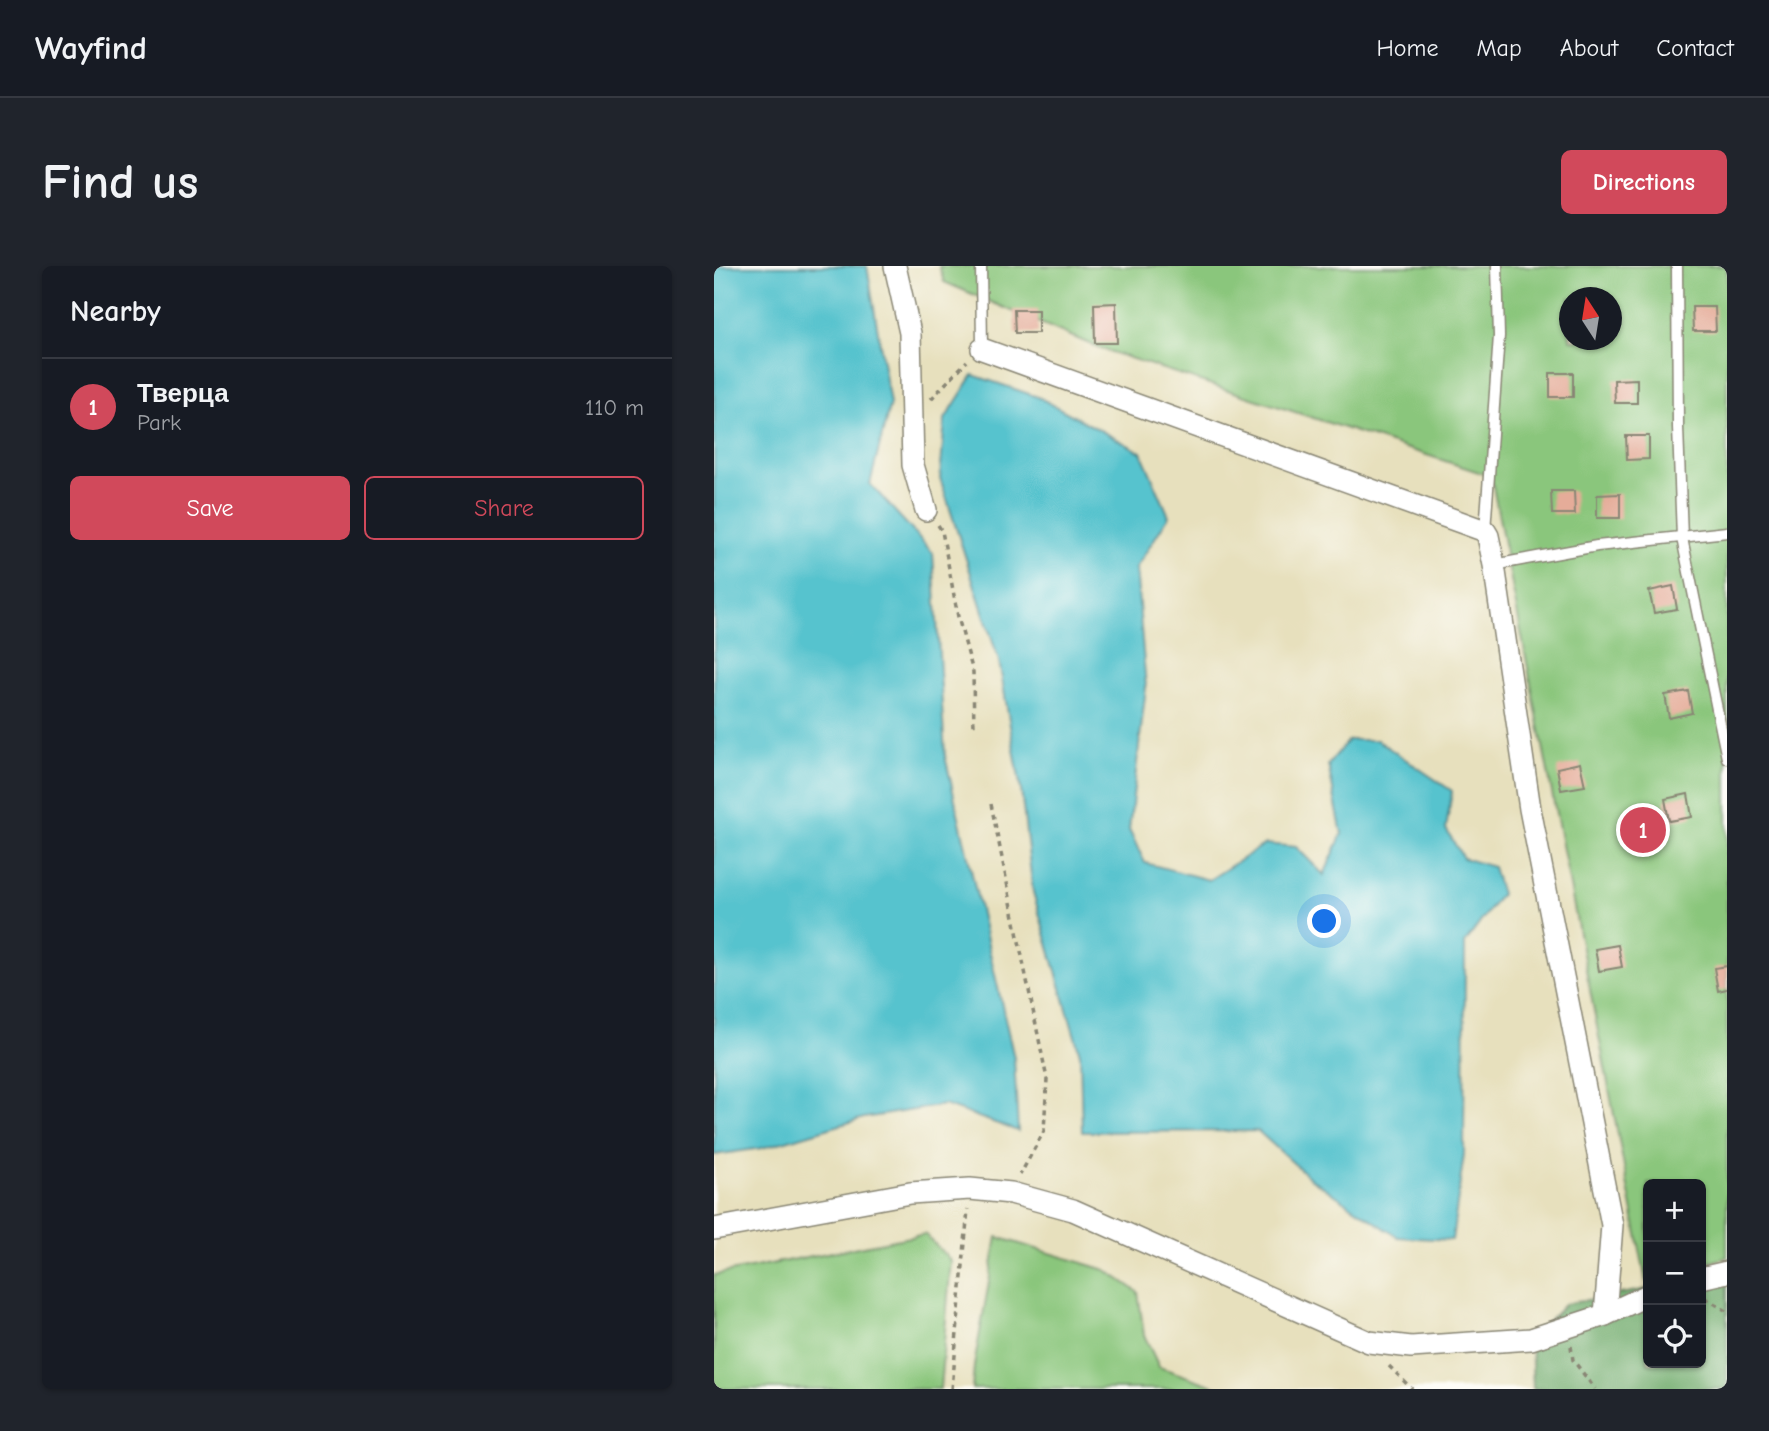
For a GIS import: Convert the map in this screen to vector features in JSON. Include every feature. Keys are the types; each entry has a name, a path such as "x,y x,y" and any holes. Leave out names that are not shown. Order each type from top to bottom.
{"street":[{"path":"895,266 910,332 913,465 926,510"},
{"path":"982,349 1485,531 1494,565 1530,809 1612,1225 1605,1315"},
{"path":"714,1229 910,1193 970,1189 1011,1193 1073,1210 1369,1342 1411,1347 1531,1339 1605,1315 1643,1297"},
{"path":"1706,1278 1727,1272"}],"lane":[{"path":"981,266 982,349"},
{"path":"1485,531 1499,335 1497,266"},
{"path":"1677,266 1682,538 1727,758"},
{"path":"1494,565 1597,546 1727,532"}],"path":[{"path":"929,401 958,368 982,349"},
{"path":"926,510 942,531 958,617 973,672 974,730"},
{"path":"990,804 1047,1079 1044,1131 1011,1193"},
{"path":"952,1389 970,1189"},
{"path":"1706,1299 1727,1311"},
{"path":"1569,1327 1573,1360 1595,1389"}],"green space":[{"path":"939,266 1727,266 1727,1257 1706,1263 1706,1179 1643,1179 1643,1265 1491,476 1099,348 944,282"},
{"path":"925,1234 951,1261 940,1389 714,1389 714,1275"},
{"path":"997,1237 1106,1270 1138,1292 1144,1335 1159,1367 1223,1389 972,1389"},
{"path":"1727,1275 1727,1389 1533,1389 1531,1339 1565,1304 1643,1290 1643,1368 1706,1368 1706,1279"}],"water":[{"path":"714,266 867,266 890,404 870,484 933,553 945,756 1014,1058 1018,1131 944,1105 864,1118 762,1148 714,1155"},
{"path":"973,375 1038,397 1141,452 1169,516 1136,568 1146,687 1129,830 1145,863 1209,880 1265,844 1296,847 1324,875 1342,834 1328,765 1348,740 1377,740 1452,791 1446,829 1463,858 1493,867 1501,894 1465,943 1464,1154 1452,1240 1398,1237 1310,1178 1258,1131 1082,1132 1080,1054 1033,892 1021,790 999,661 940,478 945,419"}],"building":[{"path":"1116,303 1117,343 1095,343 1094,304"},
{"path":"1692,307 1715,307 1716,331 1693,331"},
{"path":"1014,310 1038,310 1038,333 1015,333"},
{"path":"1550,373 1573,373 1573,397 1550,397"},
{"path":"1637,379 1637,403 1615,403 1614,380"},
{"path":"1626,436 1649,436 1649,459 1627,460"},
{"path":"1551,491 1574,491 1575,514 1552,514"},
{"path":"1620,494 1620,518 1597,518 1597,495"},
{"path":"1673,586 1677,609 1654,613 1649,591"},
{"path":"1688,691 1692,713 1669,718 1665,695"},
{"path":"1580,763 1585,786 1561,790 1557,768"},
{"path":"1688,794 1692,817 1669,821 1665,799"},
{"path":"1618,945 1622,967 1599,971 1595,949"},
{"path":"1727,966 1727,989 1718,991 1714,968"}],"place":[{"name":"Тверца","path":"1643,830"}]}
